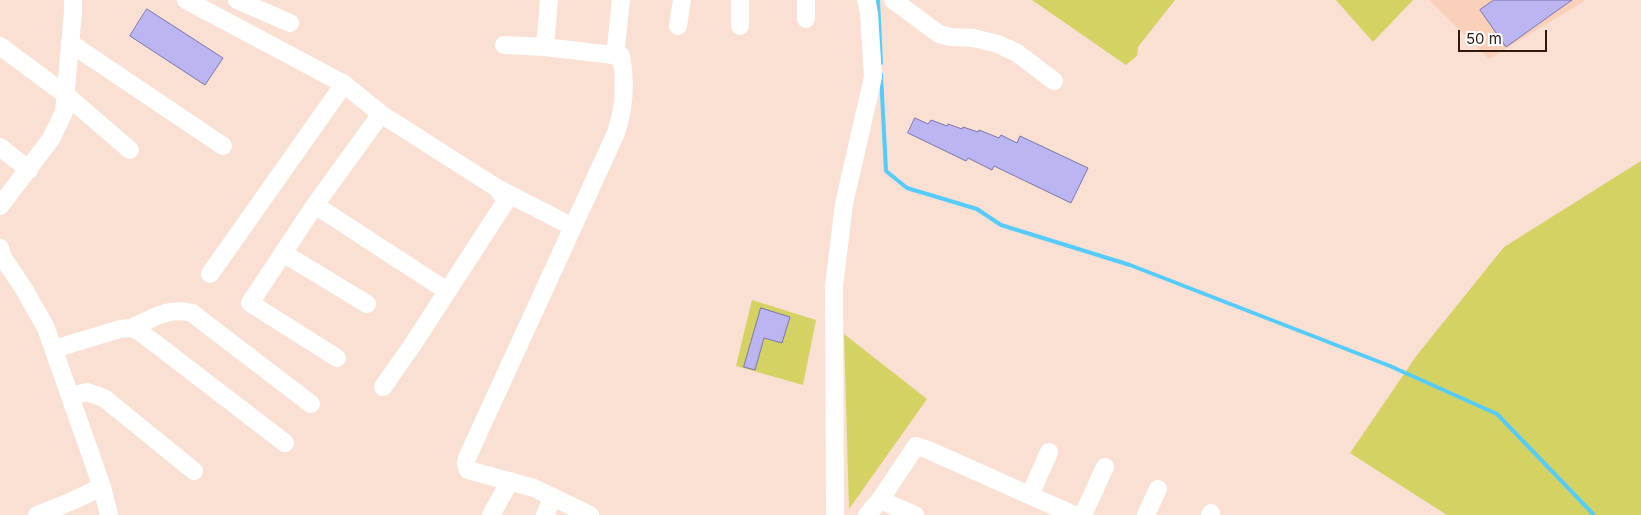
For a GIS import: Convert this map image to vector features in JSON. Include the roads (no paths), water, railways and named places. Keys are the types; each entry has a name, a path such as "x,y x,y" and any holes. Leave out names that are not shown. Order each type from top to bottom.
{"street":[{"path":"0,206 52,139 64,112 73,0"},
{"path":"186,0 344,84 381,114 497,188 573,227"},
{"path":"237,0 290,23"},
{"path":"545,47 549,0"},
{"path":"615,56 621,0"},
{"path":"678,26 682,0"},
{"path":"740,0 740,26"},
{"path":"806,0 806,20"},
{"path":"835,515 834,286 844,204 873,77 869,13 866,0"},
{"path":"893,0 939,34 950,37 973,38 998,44 1017,53 1054,81"},
{"path":"70,43 223,146"},
{"path":"504,45 545,47 621,56 624,69 622,114 616,133 467,458 466,464 468,470 534,488 590,515"},
{"path":"0,46 66,95 130,150"},
{"path":"210,274 344,84"},
{"path":"337,358 250,303 314,205 381,114"},
{"path":"0,147 29,170"},
{"path":"383,387 506,201 497,188"},
{"path":"314,205 447,291"},
{"path":"283,252 367,304"},
{"path":"1,256 24,289 46,328 102,487 109,515"},
{"path":"54,350 120,329 131,328 168,311 181,310 192,313 311,404"},
{"path":"131,328 139,331 285,444"},
{"path":"70,396 87,392 104,398 194,471"},
{"path":"867,515 880,500 916,446 926,448 1074,515"},
{"path":"1030,495 1049,452"},
{"path":"1084,515 1105,467"},
{"path":"491,515 510,481"},
{"path":"36,515 102,487"},
{"path":"1146,515 1158,489"},
{"path":"545,515 554,497"},
{"path":"880,500 915,515"}],"waterway":[{"path":"878,0 881,63"},
{"path":"881,75 886,171 907,188 977,209 1001,225 1130,265 1390,366 1497,414 1594,515"}]}
